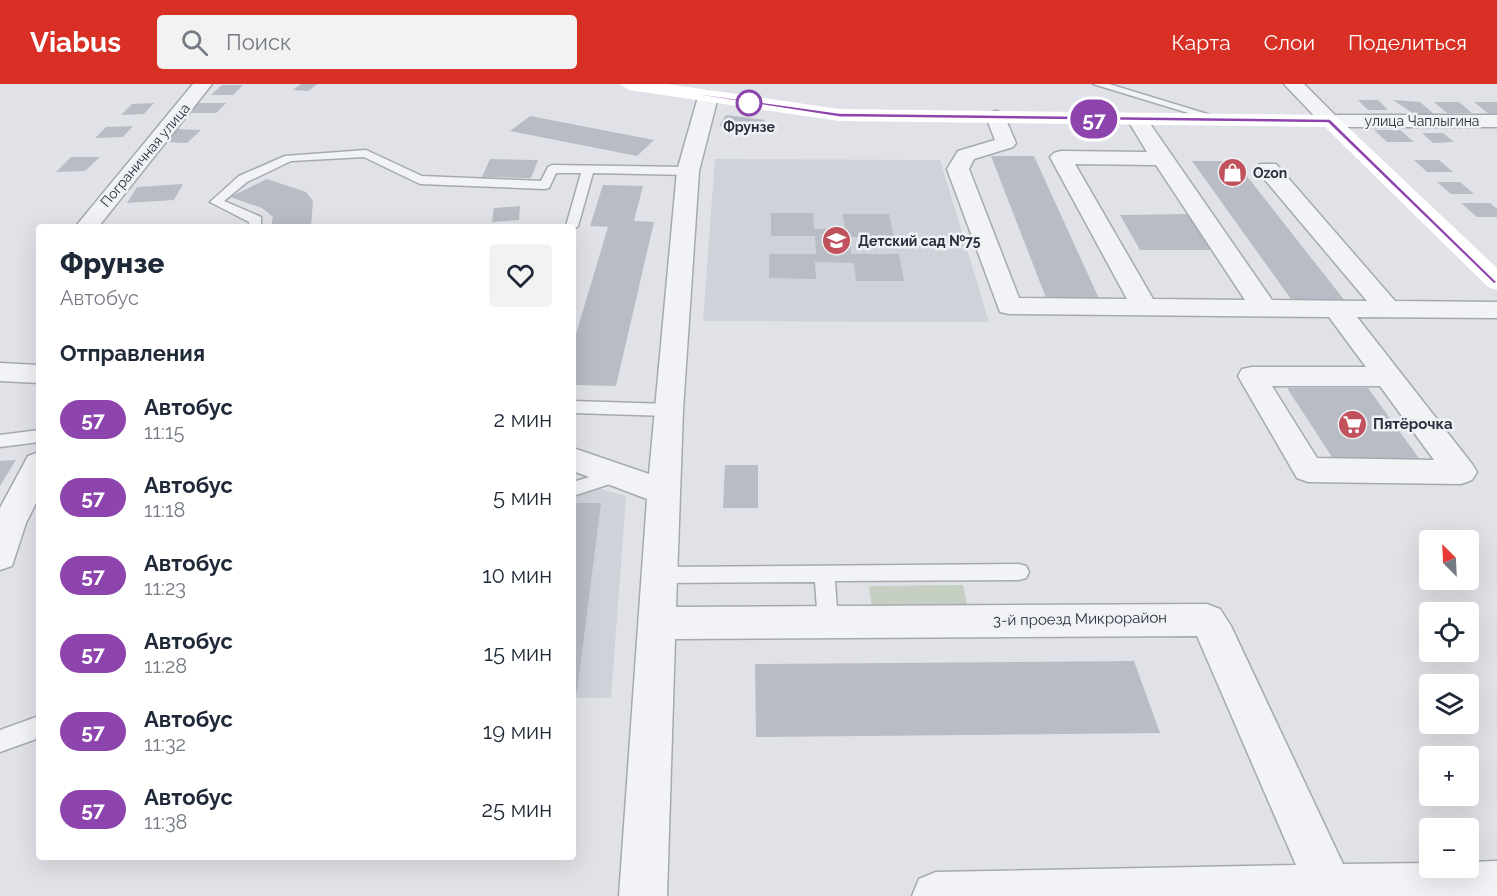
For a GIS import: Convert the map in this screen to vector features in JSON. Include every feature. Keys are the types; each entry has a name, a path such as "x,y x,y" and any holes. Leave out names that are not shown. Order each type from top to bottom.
{"main road":[{"name":"улица Чаплыгина","path":"629,84 839,115 1330,121"},
{"path":"1330,121 1497,282"}],"street":[{"name":"Пограничная улица","path":"89,224 203,84"},
{"path":"1293,84 1330,121"},
{"path":"643,896 668,410 688,171 708,97"},
{"path":"996,117 1006,143 965,155 958,169 1009,306 1497,310"},
{"path":"1137,119 1264,308"},
{"name":"улица Чаплыгина","path":"1330,121 1497,121"},
{"path":"1145,308 1061,157 1162,159"},
{"path":"1268,169 1388,309"},
{"path":"1337,309 1389,377 1461,472 1308,470 1252,376 1389,377"},
{"path":"0,372 36,374"},
{"path":"576,460 664,492"},
{"path":"0,556 9,523 36,470"},
{"name":"3-й проезд Микрорайон","path":"657,623 1207,620 1212,626 1330,889"},
{"path":"936,896 1497,885"}],"lane":[{"path":"1098,84 1223,120"},
{"path":"255,224 256,220 216,202 243,179 289,158 366,153 420,180 545,185 552,169 688,171"},
{"path":"573,224 588,170"},
{"path":"576,407 668,410"},
{"path":"0,441 36,436"},
{"path":"576,488 616,475"},
{"path":"660,575 1019,572"},
{"path":"824,574 828,622"},
{"path":"0,741 36,729"}],"shaded area":[{"name":"Детский сад №75","path":"715,159 940,160 989,322 703,321"},
{"path":"576,482 626,496 611,698 576,698"}],"green space":[{"path":"963,585 968,609 872,609 869,586"}],"building":[{"path":"301,84 318,84 308,91 293,90"},
{"path":"222,85 243,85 233,95 211,95"},
{"path":"1358,100 1378,100 1388,110 1368,110"},
{"path":"1393,100 1420,102 1434,114 1414,114"},
{"path":"1434,102 1459,102 1472,113 1447,113"},
{"path":"1474,102 1497,102 1497,114 1489,114"},
{"path":"154,103 144,114 121,115 132,104"},
{"path":"198,103 226,103 216,113 188,113"},
{"path":"726,115 765,120 759,131 719,126"},
{"path":"530,116 654,140 637,156 510,131"},
{"path":"133,126 123,137 95,138 106,127"},
{"path":"177,129 201,130 187,143 163,142"},
{"path":"1374,130 1400,130 1414,142 1387,142"},
{"path":"1422,133 1443,133 1454,142 1433,143"},
{"path":"991,156 1034,156 1101,303 1048,303"},
{"path":"71,157 100,157 85,171 56,172"},
{"path":"490,159 538,160 531,178 482,177"},
{"path":"1414,160 1439,160 1453,172 1427,172"},
{"path":"1192,161 1235,161 1349,306 1296,306"},
{"path":"267,179 306,192 313,201 311,224 271,224 273,217 262,208 230,197"},
{"path":"1437,182 1460,182 1474,194 1451,194"},
{"path":"183,184 174,200 127,203 137,187"},
{"path":"603,185 643,186 634,221 654,222 616,386 576,385 576,334 608,227 590,226"},
{"path":"1461,203 1490,203 1497,209 1497,217 1477,217"},
{"path":"520,206 519,220 492,222 494,208"},
{"path":"771,213 813,213 814,229 845,229 843,214 889,214 894,237 849,237 851,254 899,254 904,281 856,281 854,263 815,262 816,279 769,278 769,254 816,254 815,236 771,236"},
{"path":"1189,214 1213,250 1140,250 1120,215"},
{"name":"Пятёрочка","path":"1287,388 1368,388 1421,461 1334,460"},
{"path":"16,460 0,486 0,461"},
{"path":"725,465 758,465 758,508 723,508"},
{"path":"576,503 601,503 577,692"},
{"path":"1134,661 1160,733 756,737 755,664"}],"bus line":[{"name":"57","path":"629,84 839,115 1330,121 1497,282"}],"place":[{"name":"Фрунзе","path":"749,103"},
{"name":"Ozon","path":"1232,173"},
{"name":"Детский сад №75","path":"837,241"},
{"name":"Пятёрочка","path":"1352,424"}]}
